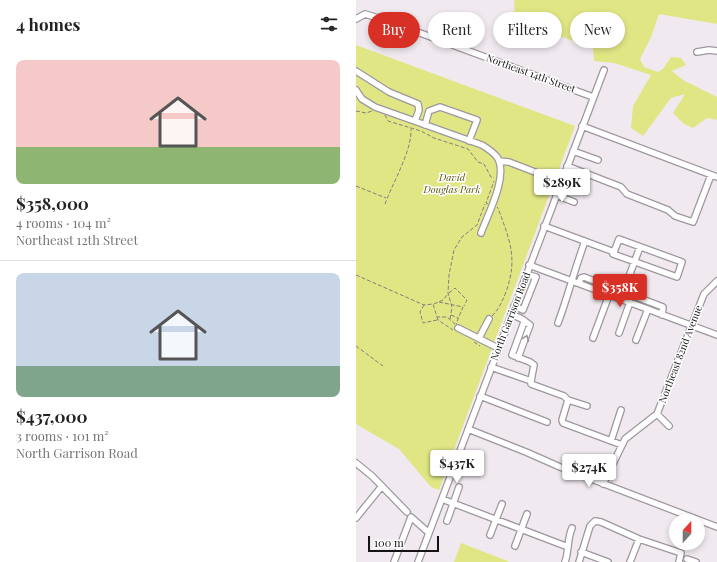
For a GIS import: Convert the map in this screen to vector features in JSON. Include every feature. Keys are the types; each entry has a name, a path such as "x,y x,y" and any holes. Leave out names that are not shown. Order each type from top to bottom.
{"street":[{"name":"Northeast 14th Street","path":"356,19 366,14 385,20 593,97"},
{"path":"697,52 709,50 717,51"},
{"name":"North Garrison Road","path":"418,562 510,314 604,70"},
{"path":"356,71 390,92 418,104 419,110 415,121"},
{"path":"356,90 362,98 371,105 469,141 488,149 496,156 499,161 501,175 489,204 481,234"},
{"path":"425,125 430,111 440,107 477,120 469,141"},
{"path":"567,166 621,187 627,194 694,222 714,176 582,126"},
{"path":"573,151 598,160"},
{"path":"499,161 509,162 561,182"},
{"path":"556,195 574,202"},
{"path":"544,226 677,277 682,262 619,239 614,252"},
{"path":"558,323 585,241"},
{"path":"621,299 640,247"},
{"path":"530,265 717,335"},
{"path":"514,306 523,310 536,277 526,274"},
{"path":"579,283 581,278 584,277 663,307 662,315"},
{"name":"Northeast 82nd Avenue","path":"603,484 624,439 657,414 690,325 704,294 717,281"},
{"path":"593,338 610,295"},
{"path":"619,333 630,302"},
{"path":"636,340 648,309"},
{"path":"510,314 522,319 530,327 518,358"},
{"path":"479,338 489,319"},
{"path":"524,322 512,355 534,365 531,381"},
{"path":"457,326 498,348"},
{"path":"491,367 531,381 532,384 564,396 568,400 587,406"},
{"path":"480,396 547,422"},
{"path":"568,400 562,420 563,423 622,445"},
{"path":"611,441 621,410"},
{"path":"657,414 669,426"},
{"path":"468,429 603,484 717,527"},
{"path":"356,463 382,486 429,534"},
{"path":"356,518 382,486"},
{"path":"447,521 459,487"},
{"path":"442,499 568,547"},
{"path":"490,535 502,504"},
{"path":"394,562 409,514"},
{"path":"515,546 527,514"},
{"path":"579,562 590,526 595,522 601,522 639,539 681,553 679,562"},
{"path":"565,562 568,547 568,536 572,528"},
{"path":"630,562 639,539"},
{"path":"581,552 608,562"},
{"path":"687,559 696,562"}],"path":[{"path":"356,111 366,113 373,110"},
{"path":"385,114 388,121 468,150 478,162 484,164 491,177 495,178 489,204 477,225 457,242 449,275 448,293 451,305 450,318"},
{"path":"385,204 410,139 411,129"},
{"path":"356,186 387,198"},
{"path":"489,204 498,208 509,242 513,265 511,276 499,309 489,319"},
{"path":"356,276 424,305 439,302 447,297 448,293 455,288 467,300 458,318 457,326"},
{"path":"439,302 463,307"},
{"path":"433,304 437,316 450,318 457,326"},
{"path":"424,305 420,312 423,323 438,320"},
{"path":"451,315 458,318"},
{"path":"356,346 383,366"}],"green space":[{"path":"514,0 717,0 717,24 659,14 651,37 640,59 644,67 658,72 663,69 671,57 681,58 686,65 672,71 683,80 717,97 717,120 707,118 693,128 684,124 673,113 685,94 671,98 643,136 631,128 633,106 651,75 614,63 594,61 593,48 625,48 625,12 570,12 570,40 562,37 562,12 515,12"},
{"name":"David Douglas Park","path":"356,45 575,126 439,490 431,487 399,449 356,424"},
{"path":"461,543 510,562 454,562"}]}
